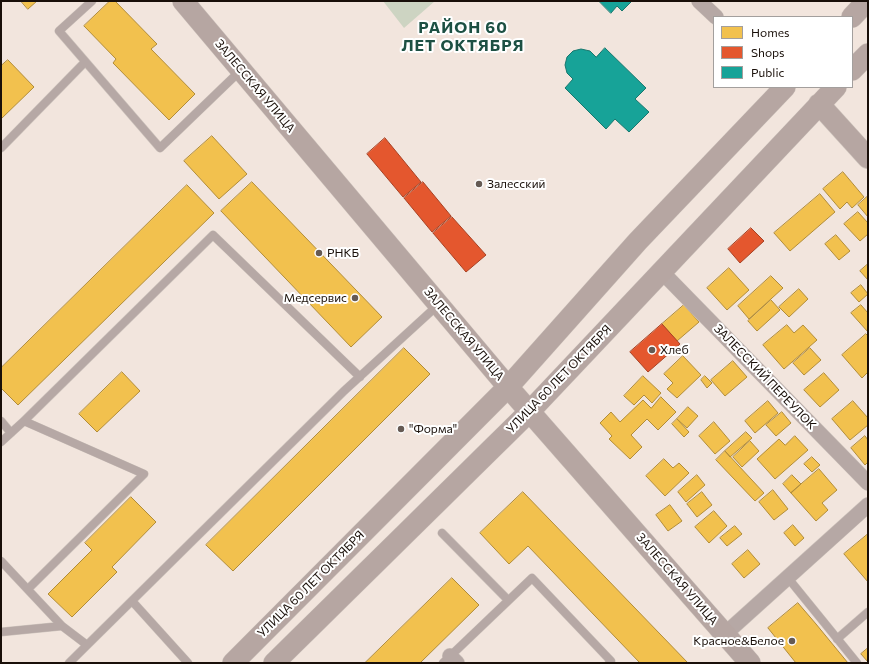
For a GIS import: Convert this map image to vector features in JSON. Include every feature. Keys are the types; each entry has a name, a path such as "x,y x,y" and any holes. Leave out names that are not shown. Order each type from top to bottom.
{"main road":[{"name":"ЗАЛЕССКАЯ УЛИЦА","path":"183,1 438,304 725,634 747,662"},
{"path":"853,16 867,1"},
{"path":"853,69 868,54"},
{"name":"УЛИЦА 60 ЛЕТ ОКТЯБРЯ","path":"233,663 508,386 638,241 784,88"},
{"name":"УЛИЦА 60 ЛЕТ ОКТЯБРЯ","path":"274,663 530,411 835,88"},
{"path":"819,104 868,158"}],"street":[{"path":"699,1 715,16"},
{"name":"ЗАЛЕССКИЙ ПЕРЕУЛОК","path":"661,271 868,483"},
{"path":"725,634 868,505"}],"lane":[{"path":"92,1 59,31 160,148 241,70"},
{"path":"1,148 85,62"},
{"path":"1,442 213,235 360,377"},
{"path":"69,663 360,377 438,304"},
{"path":"1,421 11,433"},
{"path":"24,421 144,474 28,589"},
{"path":"442,533 508,600"},
{"path":"1,561 62,626 87,645"},
{"path":"450,661 508,600 532,578 611,661 609,663"},
{"path":"788,578 857,663"},
{"path":"132,601 188,663"},
{"path":"837,638 868,612"},
{"path":"1,632 62,626"}],"green space":[{"path":"383,1 435,1 404,28"}],"building: Homes":[{"path":"21,1 37,1 28,9"},
{"path":"110,1 115,1 157,44 151,49 195,94 169,120 113,63 116,59 84,26"},
{"path":"8,60 34,87 1,119 1,66"},
{"path":"212,136 247,174 219,199 184,161"},
{"path":"843,172 864,197 852,208 847,202 840,209 823,189"},
{"path":"252,182 382,317 351,347 221,211"},
{"path":"187,185 214,213 18,405 1,388 1,368"},
{"path":"820,194 835,212 790,251 774,233"},
{"path":"868,196 868,217 858,205"},
{"path":"858,212 868,223 868,234 860,241 844,224"},
{"path":"836,235 850,251 839,260 825,244"},
{"path":"868,264 868,280 860,271"},
{"path":"729,268 749,290 727,310 707,288"},
{"path":"771,276 783,288 749,319 738,306"},
{"path":"861,285 868,294 859,302 851,293"},
{"path":"799,289 808,299 789,317 779,307"},
{"path":"771,300 780,310 757,331 748,321"},
{"path":"684,305 699,322 677,341 662,324"},
{"path":"861,305 868,313 868,332 851,313"},
{"path":"787,325 794,333 803,325 817,340 784,369 763,345"},
{"path":"866,334 868,336 868,372 862,378 842,355"},
{"path":"404,348 430,374 233,571 206,545"},
{"path":"810,348 821,360 804,375 793,363"},
{"path":"683,356 701,375 677,398 667,389 673,383 664,374"},
{"path":"733,361 747,377 725,396 711,380"},
{"path":"122,372 140,391 97,432 79,414"},
{"path":"824,373 839,390 820,407 804,390"},
{"path":"643,376 661,393 652,403 644,395 634,405 624,396"},
{"path":"705,376 712,383 707,388 701,380"},
{"path":"661,397 676,412 658,430 647,419 631,435 642,447 630,459 609,439 612,436 600,423 611,412 620,422 643,400 651,408"},
{"path":"768,401 778,413 755,433 745,421"},
{"path":"853,401 868,418 868,425 850,440 832,419"},
{"path":"688,407 698,416 687,428 677,419"},
{"path":"782,412 791,423 776,436 766,425"},
{"path":"677,419 689,432 684,437 672,424"},
{"path":"714,422 730,441 715,454 699,436"},
{"path":"746,432 752,438 730,457 725,451"},
{"path":"795,436 808,450 775,479 757,459 779,439 785,445"},
{"path":"865,436 868,440 868,462 865,465 851,448"},
{"path":"750,441 759,451 742,467 733,457"},
{"path":"725,451 764,493 755,501 716,460"},
{"path":"812,457 820,465 812,472 804,464"},
{"path":"664,459 673,468 679,463 689,473 665,496 646,476"},
{"path":"819,469 837,490 822,503 828,510 816,521 791,493"},
{"path":"697,475 705,485 686,502 678,492"},
{"path":"792,475 801,484 791,493 783,484"},
{"path":"773,490 788,509 774,520 759,502"},
{"path":"523,492 688,663 640,663 528,546 509,564 480,533"},
{"path":"702,492 712,505 697,517 687,504"},
{"path":"131,497 156,522 112,567 117,572 72,617 48,594 92,550 85,543"},
{"path":"670,505 682,521 668,531 656,515"},
{"path":"714,511 727,526 709,543 695,527"},
{"path":"793,525 804,538 795,546 784,533"},
{"path":"735,526 742,534 727,546 720,538"},
{"path":"868,534 868,582 844,554"},
{"path":"748,550 760,564 744,578 732,564"},
{"path":"452,578 479,605 420,663 365,663"},
{"path":"798,603 848,663 796,663 768,628"},
{"path":"868,648 868,662 861,654"}],"building: Shops":[{"path":"385,138 421,182 403,197 367,154"},
{"path":"423,182 451,216 432,232 404,198"},
{"path":"452,217 486,255 466,272 433,233"},
{"path":"751,228 764,241 740,263 728,249"},
{"path":"662,324 680,344 648,372 630,352"}],"building: Public":[{"path":"599,1 632,1 622,11 617,6 611,13"},
{"path":"605,48 646,88 635,99 649,112 629,132 615,119 606,129 565,88 573,79 567,73 565,65 567,57 573,51 581,49 590,51 596,57"}],"place":[{"name":"Залесский","path":"479,184"},
{"name":"РНКБ","path":"319,253"},
{"name":"Медсервис","path":"355,298"},
{"name":"Хлеб","path":"652,350"},
{"name":"\"Форма\"","path":"401,429"},
{"name":"Красное&Белое","path":"792,641"}],"district":[{"name":"РАЙОН 60 ЛЕТ ОКТЯБРЯ","path":"463,37"}]}
